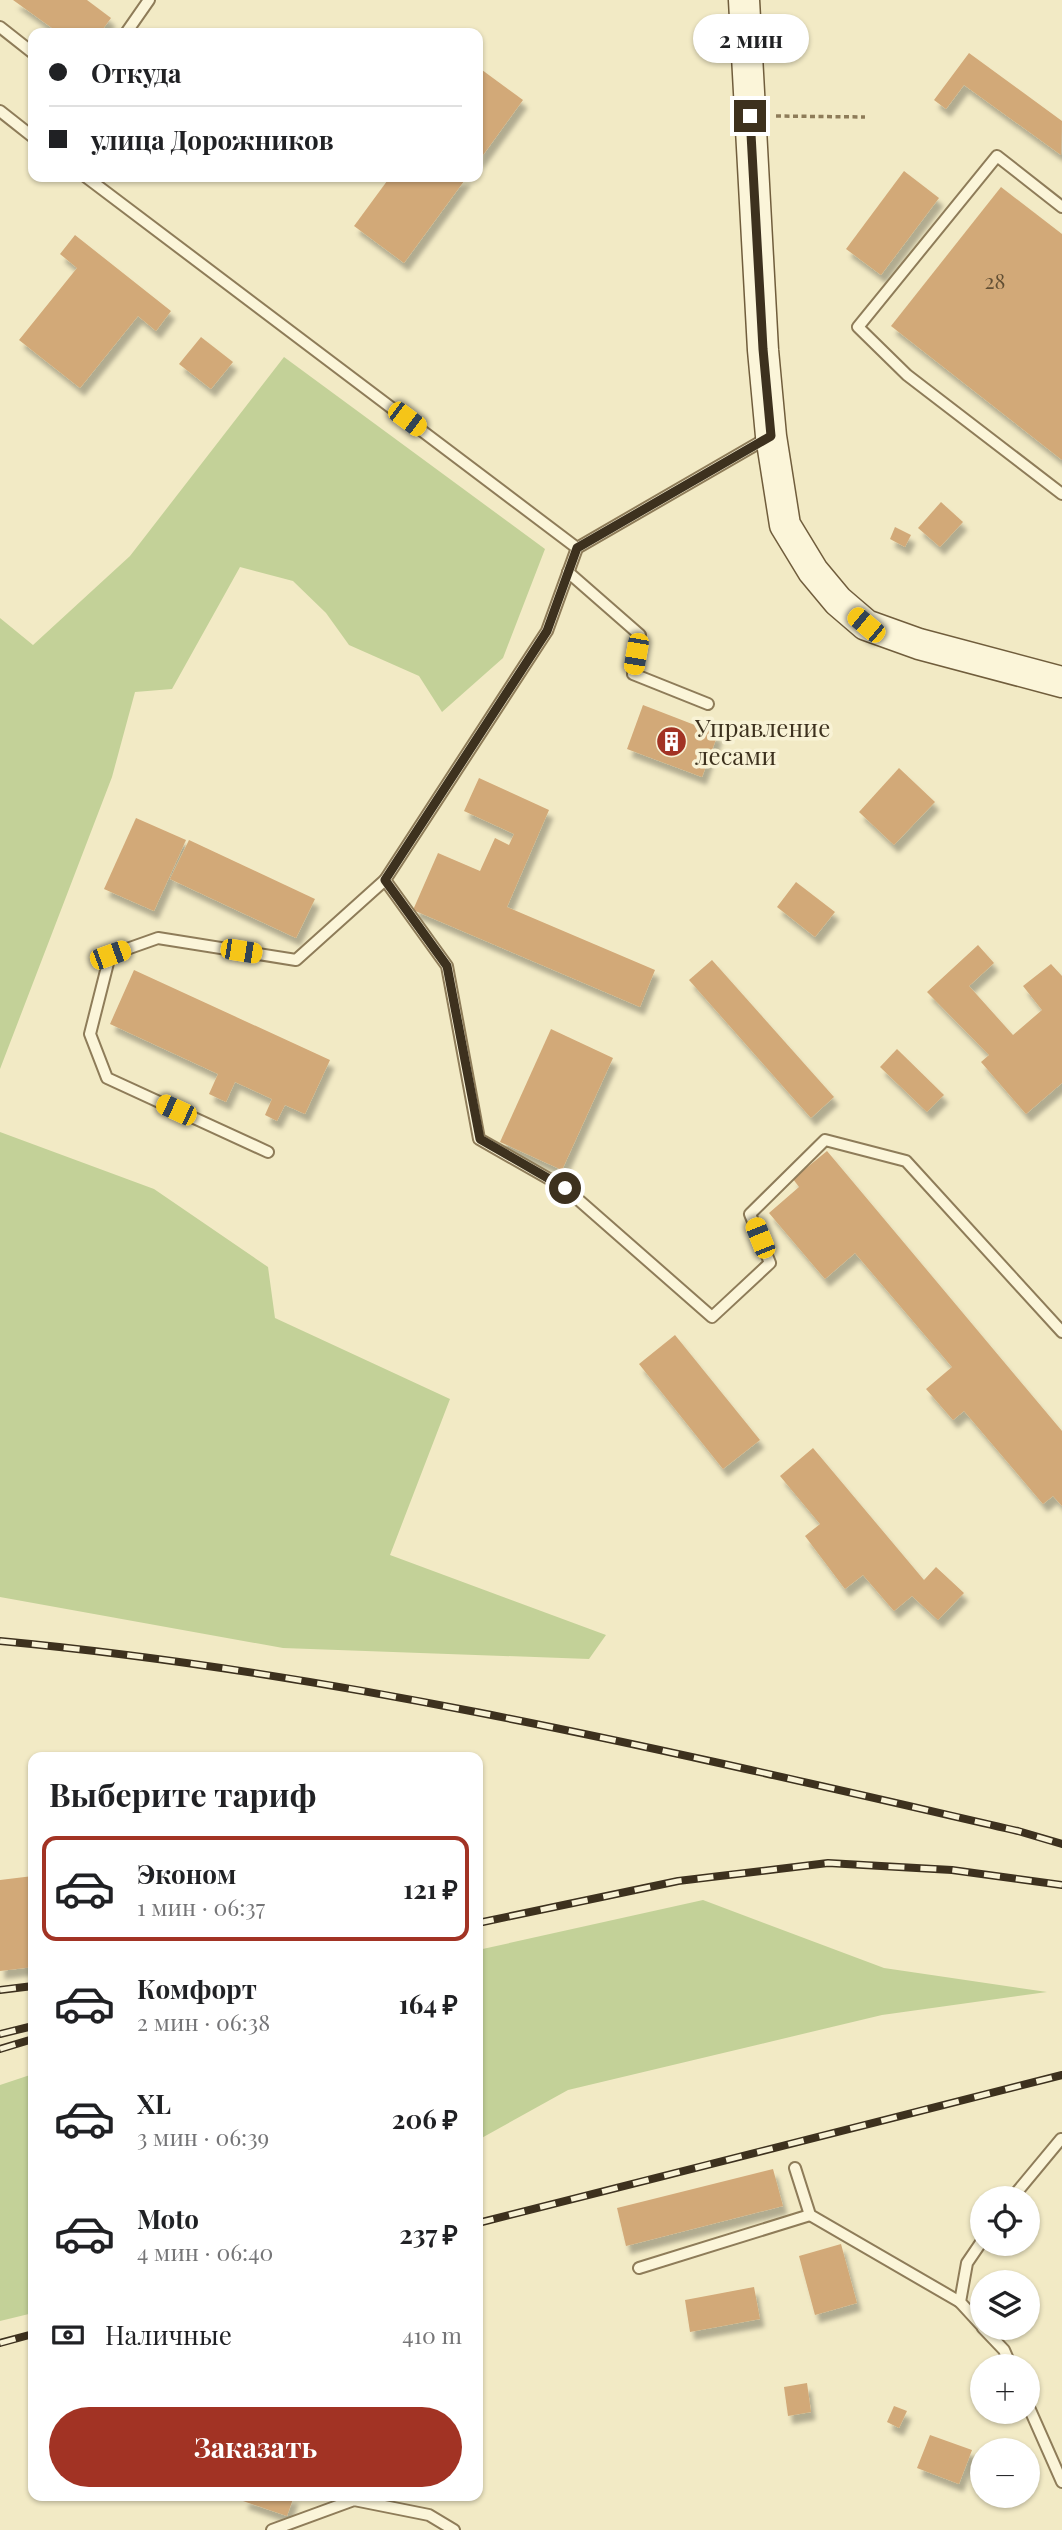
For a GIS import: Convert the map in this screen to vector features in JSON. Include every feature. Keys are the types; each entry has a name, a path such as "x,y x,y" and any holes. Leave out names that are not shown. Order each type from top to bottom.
{"street":[{"path":"744,0 763,349 771,436 785,525 813,571 838,601 866,625 909,640 1062,682"}],"lane":[{"path":"129,28 149,0"},
{"path":"0,27 28,49"},
{"path":"0,111 28,132"},
{"path":"1062,207 997,156 858,327 907,375 1062,494"},
{"path":"93,182 577,548"},
{"path":"268,1152 107,1078 90,1034 110,955 158,938 296,960 385,880 547,631 577,548 771,436"},
{"path":"568,572 640,635 633,674 708,704"},
{"path":"385,880 447,966 480,1139 565,1188 712,1317 770,1263 750,1214 825,1140 906,1161 1062,1332"},
{"path":"1022,2186 1060,2139"},
{"path":"795,2168 810,2215 960,2302 970,2313"},
{"path":"639,2268 810,2215"},
{"path":"960,2302 967,2263 972,2256"},
{"path":"994,2340 1006,2354"},
{"path":"1036,2424 1062,2482"},
{"path":"272,2530 351,2501"},
{"path":"359,2501 429,2515 454,2530"}],"path":[{"path":"750,116 865,117"}],"green space":[{"path":"284,357 545,549 503,658 442,712 419,676 349,645 326,613 293,581 240,567 172,689 135,692 112,777 0,1069 0,618 33,645 130,556"},
{"path":"0,1132 154,1189 268,1267 275,1318 450,1399 390,1555 606,1635 589,1659 283,1648 0,1597"},
{"path":"703,1900 884,1968 1047,1992 882,2015 568,2090 483,2137 483,1949"},
{"path":"28,2076 28,2314 0,2321 0,2085"}],"building":[{"path":"13,0 87,0 111,18 104,28 52,28"},
{"path":"969,53 1062,121 1061,155 964,85 946,109 934,100"},
{"path":"483,71 523,100 483,155"},
{"path":"904,171 939,198 881,275 846,249"},
{"path":"386,182 463,182 404,263 354,226"},
{"path":"1001,187 1062,234 1062,460 891,326"},
{"path":"75,235 171,311 156,331 138,316 80,388 19,340 77,268 60,254"},
{"path":"201,337 233,362 211,389 179,364"},
{"path":"941,502 963,522 940,547 918,528"},
{"path":"895,527 911,535 905,547 890,539"},
{"name":"Управление лесами","path":"643,705 718,734 702,777 627,749"},
{"path":"899,768 935,802 894,845 859,812"},
{"path":"479,778 549,810 507,907 655,970 640,1007 413,910 438,853 480,871 495,838 509,845 514,834 464,811"},
{"path":"136,818 186,840 154,911 104,889"},
{"path":"189,840 315,899 296,938 170,879"},
{"path":"796,882 835,912 815,937 777,907"},
{"path":"978,945 994,963 969,986 1013,1035 1042,1010 1023,986 1051,964 1062,976 1062,1083 1026,1114 981,1062 989,1055 927,992"},
{"path":"712,960 834,1097 811,1118 689,980"},
{"path":"134,970 330,1060 305,1114 285,1105 277,1121 265,1115 272,1099 235,1082 226,1102 209,1094 218,1074 110,1024"},
{"path":"551,1029 613,1058 562,1170 500,1142"},
{"path":"897,1049 944,1095 927,1112 880,1067"},
{"path":"827,1151 1062,1431 1062,1506 1053,1496 1043,1504 964,1411 953,1420 926,1389 952,1367 855,1253 825,1279 769,1213 799,1187 793,1179"},
{"path":"675,1335 760,1440 723,1469 639,1364"},
{"path":"813,1448 924,1580 936,1567 964,1593 938,1620 912,1596 894,1611 863,1575 845,1589 805,1536 820,1524 780,1476"},
{"path":"28,1877 28,1968 0,1971 0,1880"},
{"path":"773,2169 783,2206 626,2246 617,2208"},
{"path":"841,2244 857,2303 815,2315 799,2256"},
{"path":"754,2287 760,2319 690,2332 685,2300"},
{"path":"807,2383 811,2412 788,2416 784,2387"},
{"path":"894,2406 907,2411 899,2428 887,2422"},
{"path":"930,2435 970,2449 959,2484 917,2468"},
{"path":"243,2501 292,2501 287,2516"}],"railway":[{"path":"0,1641 257,1673 512,1719 766,1773 1018,1831 1062,1844"},
{"path":"483,1922 678,1881 828,1863 952,1870 1062,1885"},
{"path":"0,1990 28,1987"},
{"path":"0,2034 28,2027"},
{"path":"0,2049 28,2041"},
{"path":"483,2222 1062,2075"},
{"path":"0,2343 28,2335"}],"place":[{"name":"Управление лесами","path":"672,741"}],"route":[{"path":"565,1188 480,1139 447,966 385,880 547,631 577,548 771,436 763,349 750,116"}]}
